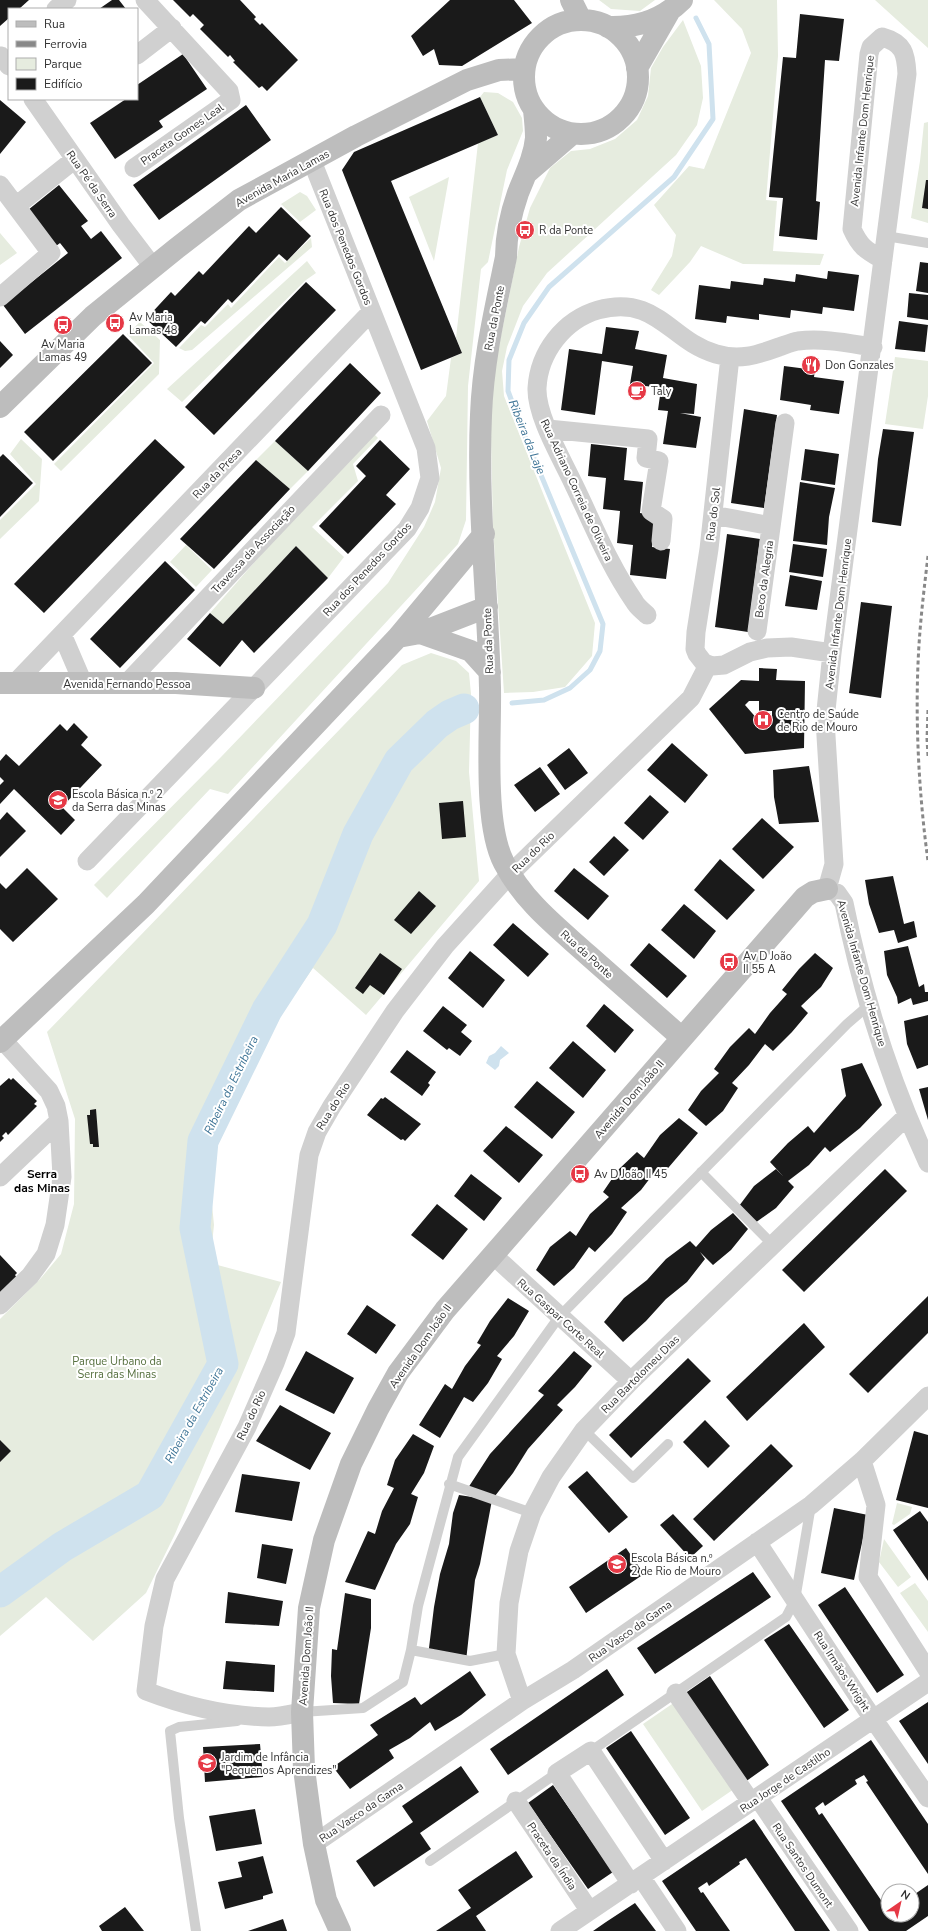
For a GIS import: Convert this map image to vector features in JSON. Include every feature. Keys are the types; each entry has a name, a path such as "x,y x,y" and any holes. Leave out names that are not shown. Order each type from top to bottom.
{"street":[{"path":"57,8 67,0"},
{"name":"Praceta Gomes Leal","path":"134,168 231,100 229,91 145,0"},
{"path":"571,0 581,20"},
{"path":"608,27 626,28 642,24 675,6"},
{"path":"638,68 675,6"},
{"path":"528,172 536,138 534,110 524,83 524,69 530,52 540,37 554,26 581,20 595,22 608,27 622,37 629,47 638,68 639,84 627,112 616,123 603,130 588,134 572,134 551,125 534,110"},
{"path":"138,54 172,28"},
{"name":"Avenida Infante Dom Henrique","path":"883,260 870,253 859,243 852,229 869,54 872,47 882,37 896,43 902,49 906,56 907,74 873,347 832,653 825,720 834,864 827,889 838,893 844,903 869,1005 907,1116 928,1163"},
{"name":"Avenida Maria Lamas","path":"0,407 93,316 239,200 356,136 467,80 499,70 524,69"},
{"name":"Rua Pé da Serra","path":"34,100 121,225 153,267"},
{"path":"528,172 572,134"},
{"path":"16,206 75,159"},
{"name":"Rua dos Penedos Gordos","path":"87,861 407,529 420,508 430,478 426,448 312,161"},
{"name":"Rua da Ponte","path":"528,172 518,194 513,210 487,351 481,416 490,672 491,796 493,822 502,860 510,874 536,909 682,1038"},
{"path":"0,185 51,253 0,297"},
{"name":"Rua Adriano Correia de Oliveira","path":"648,616 635,603 614,569 548,429 539,402 537,388 539,374 555,339 564,328 584,315 609,308 642,310 654,315 668,324 698,346 714,354 730,357 756,355 795,342 815,340 836,341 873,347"},
{"name":"Rua da Presa","path":"8,683 62,634 371,312"},
{"name":"Rua do Sol","path":"708,665 700,659 695,648 696,632 712,515 730,357"},
{"name":"Travessa da Associação","path":"126,684 380,415"},
{"name":"Beco da Alegria","path":"757,631 785,423"},
{"path":"548,429 648,439 646,458 659,461 651,511 663,519 661,541"},
{"name":"Beco da Alegria","path":"712,515 771,526"},
{"path":"0,1306 30,1276 46,1254 55,1225 62,1177 59,1121 56,1106 49,1091 1,1040 146,904 398,637 484,534"},
{"path":"398,637 420,633 487,607"},
{"path":"420,633 471,651 490,672"},
{"path":"62,634 83,684"},
{"path":"708,665 719,666 750,652 779,647 832,653"},
{"name":"Rua do Rio","path":"302,1712 270,1717 203,1709 178,1703 146,1691 154,1626 165,1579 246,1427 275,1364 286,1333 309,1155 317,1132 395,1011 445,946 510,874 691,698 708,665"},
{"name":"Avenida Fernando Pessoa","path":"8,683 176,683 254,688"},
{"name":"Avenida Dom João II","path":"340,1931 326,1900 314,1844 304,1769 302,1712 309,1608 324,1540 351,1464 378,1409 398,1373 445,1310 805,898 814,892 827,889"},
{"name":"Rua Bartolomeu Dias","path":"522,1701 506,1654 508,1603 519,1551 532,1513 551,1477 584,1430 631,1381 907,1116"},
{"path":"0,1177 59,1121"},
{"name":"Rua Gaspar Corte Real","path":"493,1254 559,1317 631,1381"},
{"name":"Rua Vasco da Gama","path":"314,1844 522,1701 573,1670 811,1505 862,1461 928,1396"},
{"path":"862,1461 876,1505 868,1577 928,1671"},
{"name":"Rua Irmãos Wright","path":"757,1542 874,1720 928,1798"},
{"name":"Rua Jorge de Castilho","path":"636,1880 928,1682"},
{"name":"Rua Santos Dumont","path":"676,1693 849,1931"},
{"path":"664,1861 591,1751 557,1773 636,1880 677,1931"},
{"name":"Praceta da Índia","path":"516,1802 589,1910"},
{"path":"560,1931 589,1910 636,1880"}],"lane":[{"path":"886,236 928,243"},
{"path":"302,1712 363,1708 404,1682 418,1606 449,1484 458,1456 559,1317 848,1024 869,1005"},
{"path":"701,1172 772,1244"},
{"path":"584,1430 633,1478 668,1444"},
{"path":"449,1484 532,1513"},
{"path":"591,1751 786,1616 795,1600 811,1505"},
{"path":"411,1650 470,1660 506,1654"},
{"path":"196,1931 179,1818 170,1731 179,1727 270,1717"},
{"path":"430,1861 557,1773"}],"green space":[{"path":"599,0 655,0 640,11 611,9"},
{"path":"714,0 777,0 778,56 766,200 777,201 773,251 824,254 820,265 743,264 701,246 690,262 659,295 651,290 672,256 676,235 654,205 689,166 704,169 751,53 742,29"},
{"path":"875,0 928,0 928,48"},
{"path":"683,20 701,66 703,98 697,125 676,155 547,273 523,306 507,347 502,371 504,396 595,623 592,656 565,687 533,692 504,693 493,528 490,390 519,247 530,208 550,168 571,151 590,149 615,139 637,120 648,96 651,68 663,47"},
{"path":"484,92 498,93 513,102 522,118 523,131 507,170 488,262 481,269 468,386 466,520 458,544 228,794 210,789 107,898 94,885 221,757 388,583 424,527 435,502 441,468 427,421 446,396 451,358 462,353 456,338 478,143 498,135 480,97"},
{"path":"928,122 928,180 922,208 928,209 928,223 911,218 924,123"},
{"path":"449,177 434,261 409,197"},
{"path":"300,192 307,196 316,210 300,222 281,204"},
{"path":"0,233 17,253 0,265"},
{"path":"311,238 312,247 192,350 185,351 179,348 201,325 205,327 228,304 231,308 279,257 285,263"},
{"path":"307,261 316,273 306,280 182,402 167,389"},
{"path":"140,322 160,340 159,374 61,471 54,464 154,363 127,334"},
{"path":"895,357 928,361 928,396 923,429 885,424"},
{"path":"370,430 378,438 353,464 358,481 312,527 344,557 328,578 296,546 223,624 210,613"},
{"path":"21,439 42,459 39,501 0,539 0,520 36,484 10,454"},
{"path":"275,441 308,471 290,489 256,460"},
{"path":"186,545 212,570 196,587 170,562"},
{"name":"Parque Urbano da Serra das Minas","path":"431,653 456,661 469,673 471,694 469,772 479,881 366,1015 313,968 250,1059 207,1154 214,1225 210,1263 281,1282 175,1534 146,1593 93,1641 46,1597 0,1636 0,1319 41,1278 61,1254 74,1204 75,1119 47,1032 402,665"},
{"path":"897,1503 912,1507 910,1514 894,1525 892,1524"},
{"path":"884,1539 911,1577 898,1587 879,1562"},
{"path":"915,1583 928,1601 928,1632 900,1593"},
{"path":"675,1702 734,1789 702,1811 643,1724"}],"water":[{"path":"501,1046 509,1053 500,1060 499,1066 495,1070 486,1063 489,1056 495,1053"}],"building":[{"path":"0,0 29,0 20,8 8,8 8,19 0,26"},
{"path":"112,0 119,0 125,8 100,8"},
{"path":"173,0 240,0 256,17 254,19 260,25 262,23 298,60 267,91 262,86 259,88 233,62 235,61 230,55 228,57 200,29 204,25 193,14 190,17"},
{"path":"450,0 514,0 532,23 462,66 439,65 434,49 423,56 411,36"},
{"path":"800,14 844,19 839,61 825,60 816,201 820,202 817,240 779,236 783,198 769,197 783,57 796,58"},
{"path":"183,54 207,89 159,121 163,127 115,159 90,123 124,100 138,100 138,84"},
{"path":"480,97 498,135 391,181 462,353 421,370 342,170 354,152"},
{"path":"0,100 26,122 0,154"},
{"path":"246,105 271,140 159,220 133,185"},
{"path":"926,180 928,180 928,209 922,208"},
{"path":"59,185 88,221 81,226 91,239 101,231 122,258 25,334 3,305 68,253 60,243 56,246 28,210"},
{"path":"281,207 311,236 287,261 279,254 232,303 228,299 205,324 201,321 176,347 146,319 171,292 175,296 199,271 203,275 249,226 256,233"},
{"path":"524,224 528,225 526,235 522,234"},
{"path":"920,262 928,263 928,293 916,291"},
{"path":"828,271 859,275 854,311 823,307 822,314 791,310 790,318 759,314 759,320 727,316 726,323 695,319 699,285 730,289 731,281 763,285 764,278 795,282 796,274 827,279"},
{"path":"306,282 336,310 214,435 185,407"},
{"path":"909,293 928,295 928,320 907,317"},
{"path":"118,318 121,321 113,328 110,324"},
{"path":"66,320 69,323 61,330 58,326"},
{"path":"899,321 928,325 925,352 895,349"},
{"path":"606,327 639,331 635,349 667,355 663,378 697,384 694,414 680,413 701,417 696,448 663,444 668,411 658,410 661,388 630,384 633,366 602,361 595,415 561,410 569,349 602,354"},
{"path":"123,334 152,363 53,461 24,432"},
{"path":"0,341 13,355 0,368"},
{"path":"350,363 381,393 308,471 275,441"},
{"path":"784,366 815,370 814,377 844,381 839,414 810,410 811,405 780,400"},
{"path":"744,409 777,415 764,508 731,503"},
{"path":"883,429 914,432 901,526 872,522 878,459"},
{"path":"155,439 185,467 44,613 14,584"},
{"path":"380,440 410,469 386,495 396,504 348,554 319,526 366,476 356,466"},
{"path":"591,444 627,448 624,480 643,482 640,513 655,515 652,547 670,549 666,579 630,575 633,545 617,543 620,511 603,509 606,478 588,476"},
{"path":"805,449 839,454 835,485 801,480"},
{"path":"3,454 33,483 0,517 0,457"},
{"path":"256,460 290,489 214,569 180,539"},
{"path":"800,482 835,488 829,517 827,545 793,541"},
{"path":"727,534 760,539 748,632 715,627"},
{"path":"793,544 827,549 823,577 789,572"},
{"path":"296,546 328,578 254,653 242,640 220,667 187,639 210,613 223,624"},
{"path":"165,561 195,590 120,668 90,639"},
{"path":"790,575 822,581 817,610 785,606"},
{"path":"861,602 892,606 881,698 849,693"},
{"path":"759,668 777,669 776,680 805,681 804,748 745,754 709,709 741,680 759,681","holes":["749,701 759,701 759,711 772,711 772,720 759,721 745,705"]},
{"path":"74,723 88,737 81,745 102,765 62,807 75,820 61,835 14,789 0,804 0,785 4,781 0,777 0,761 6,754 19,766 60,724 67,731"},
{"path":"672,743 708,775 685,803 647,770"},
{"path":"569,748 588,773 565,790 547,765"},
{"path":"809,766 819,822 779,824 774,797 773,770"},
{"path":"540,767 560,794 535,812 514,785"},
{"path":"650,795 669,812 643,840 624,823"},
{"path":"463,801 466,837 442,839 439,803"},
{"path":"7,812 26,831 0,857 0,820"},
{"path":"762,818 794,847 763,879 732,849"},
{"path":"614,836 629,850 604,876 589,862"},
{"path":"720,859 755,890 727,920 694,890"},
{"path":"27,868 58,899 13,942 0,929 0,883 6,889"},
{"path":"574,868 609,896 588,920 554,891"},
{"path":"893,876 904,924 914,921 917,937 898,943 894,930 879,933 869,904 865,880"},
{"path":"419,891 436,906 411,934 394,920"},
{"path":"684,904 716,931 694,959 661,930"},
{"path":"513,923 549,954 528,977 493,945"},
{"path":"649,943 687,976 667,998 630,965"},
{"path":"908,946 919,987 924,984 925,992 928,992 928,1001 913,1005 911,998 898,1004 897,997 887,975 884,951"},
{"path":"470,951 505,980 483,1008 448,978"},
{"path":"380,953 402,969 384,995 370,985 363,994 355,988"},
{"path":"815,953 833,968 821,987 801,1006 808,1013 773,1051 765,1044 749,1065 732,1083 738,1088 723,1111 706,1126 688,1110 701,1091 719,1073 714,1069 730,1047 749,1028 755,1034 770,1013 787,994 782,990 799,969"},
{"path":"604,1004 634,1030 615,1053 586,1026"},
{"path":"443,1006 467,1025 461,1032 472,1041 460,1056 449,1048 447,1050 423,1031"},
{"path":"928,1015 928,1065 917,1069 907,1044 904,1021"},
{"path":"573,1041 606,1070 583,1098 549,1068"},
{"path":"407,1050 436,1072 428,1083 430,1085 422,1096 390,1072"},
{"path":"862,1063 882,1105 860,1128 830,1152 825,1147 809,1165 788,1181 794,1187 776,1208 755,1223 739,1206 754,1186 776,1169 783,1176 770,1162 788,1143 808,1126 814,1133 846,1096 841,1069"},
{"path":"9,1078 11,1080 13,1078 37,1101 34,1104 37,1106 8,1135 6,1132 2,1136 4,1138 0,1142 0,1086"},
{"path":"537,1081 575,1112 552,1139 514,1107"},
{"path":"928,1087 928,1120 919,1089"},
{"path":"385,1097 421,1124 405,1141 403,1139 401,1140 367,1115 381,1098 383,1099"},
{"path":"96,1109 99,1147 93,1147 93,1144 90,1144 87,1115 90,1115 90,1110"},
{"path":"679,1118 698,1133 663,1174 657,1169 641,1190 621,1208 627,1212 612,1234 595,1252 589,1247 574,1268 554,1286 536,1270 550,1247 570,1231 576,1236 590,1214 609,1197 603,1192 618,1170 637,1152 644,1158 660,1135"},
{"path":"506,1126 543,1155 519,1183 483,1151"},
{"path":"885,1169 907,1191 804,1292 782,1270"},
{"path":"471,1174 502,1198 484,1221 454,1196"},
{"path":"437,1204 468,1229 443,1260 411,1235"},
{"path":"733,1213 748,1229 731,1250 713,1265 700,1252 705,1259 687,1282 666,1299 646,1321 623,1342 604,1322 624,1298 647,1280 666,1259 690,1241 696,1247 711,1230"},
{"path":"0,1255 17,1273 15,1275 17,1278 0,1294"},
{"path":"928,1296 928,1333 868,1393 849,1374"},
{"path":"508,1298 529,1311 514,1336 497,1356 502,1359 488,1383 473,1402 464,1397 440,1438 419,1425 445,1384 452,1389 465,1366 481,1345 477,1343 490,1321"},
{"path":"367,1305 396,1325 376,1354 347,1334"},
{"path":"804,1323 825,1347 747,1421 726,1397"},
{"path":"306,1351 354,1378 334,1414 285,1390"},
{"path":"574,1351 592,1366 575,1387 557,1405 563,1410 528,1449 513,1473 495,1496 468,1488 490,1454 544,1395 538,1391"},
{"path":"688,1358 711,1381 631,1458 609,1435"},
{"path":"280,1405 331,1433 310,1470 256,1441"},
{"path":"705,1420 730,1446 708,1468 683,1442"},
{"path":"914,1431 928,1435 928,1508 896,1500"},
{"path":"413,1434 434,1446 424,1473 411,1494 418,1497 410,1524 396,1544 375,1590 345,1582 368,1531 375,1534 382,1511 394,1488 387,1485 395,1460"},
{"path":"0,1440 11,1451 0,1462"},
{"path":"771,1444 793,1466 714,1541 693,1519"},
{"path":"587,1471 628,1517 609,1533 568,1487"},
{"path":"242,1474 300,1482 292,1521 235,1512"},
{"path":"459,1495 492,1500 480,1564 475,1580 466,1661 428,1656 440,1574 449,1544 453,1513"},
{"path":"834,1508 868,1515 854,1580 821,1573"},
{"path":"920,1511 928,1522 928,1581 893,1530"},
{"path":"673,1514 703,1546 690,1558 660,1525"},
{"path":"262,1544 293,1549 286,1584 257,1578"},
{"path":"626,1548 644,1574 586,1613 569,1587"},
{"path":"753,1572 771,1597 655,1674 637,1648"},
{"path":"845,1587 904,1675 877,1693 818,1605"},
{"path":"228,1592 283,1601 279,1626 225,1623"},
{"path":"345,1593 371,1599 371,1628 359,1704 333,1703 331,1676 332,1649 337,1650"},
{"path":"789,1624 849,1710 824,1728 764,1640"},
{"path":"226,1661 275,1665 274,1692 223,1689"},
{"path":"607,1669 624,1695 508,1775 490,1749"},
{"path":"470,1671 486,1695 461,1715 435,1731 430,1722 410,1738 389,1750 394,1758 350,1789 333,1767 378,1735 370,1725 415,1697 421,1705"},
{"path":"710,1676 769,1765 745,1782 684,1694"},
{"path":"928,1702 928,1764 899,1721"},
{"path":"631,1731 690,1818 665,1835 606,1748"},
{"path":"871,1740 928,1824 928,1874 866,1782 868,1781 864,1775 855,1780 857,1784 825,1806 823,1802 815,1808 819,1815 822,1813 880,1899 880,1923 918,1923 906,1931 869,1931 781,1801"},
{"path":"260,1744 263,1777 205,1782 203,1747"},
{"path":"461,1766 479,1792 420,1833 431,1849 374,1887 356,1861 413,1822 402,1806"},
{"path":"553,1785 613,1872 588,1889 528,1803"},
{"path":"255,1809 262,1844 216,1851 209,1816"},
{"path":"754,1819 830,1931 795,1931 746,1858 709,1886 707,1882 698,1888 701,1893 703,1892 730,1931 696,1931 662,1881"},
{"path":"516,1851 533,1877 476,1916 486,1931 436,1931 471,1908 458,1890"},
{"path":"263,1856 273,1893 263,1896 263,1899 225,1909 218,1882 242,1877 238,1862"},
{"path":"928,1885 928,1916 920,1921 920,1890"},
{"path":"635,1903 656,1931 593,1931 606,1922"},
{"path":"125,1907 144,1931 102,1931 99,1926"},
{"path":"283,1919 287,1931 248,1931"}],"waterway":[{"name":"Ribeira da Laje","path":"512,703 544,700 570,688 590,670 600,651 603,624 526,439 508,391 509,360 524,323 549,287 674,177 713,119 709,44 696,18"},
{"name":"Ribeira da Estribeira","path":"0,1592 62,1547 150,1495 223,1364 195,1228 203,1141 267,1010 322,925 358,834 399,761 437,724 450,715 464,709"}],"railway":[{"path":"928,556 920,631 917,688 919,776 928,861"},
{"path":"928,710 928,756"}],"place":[{"name":"R da Ponte","path":"525,230"},
{"name":"Av Maria Lamas 48","path":"115,323"},
{"name":"Av Maria Lamas 49","path":"63,325"},
{"name":"Don Gonzales","path":"811,365"},
{"name":"Taly","path":"637,391"},
{"name":"Centro de Saúde de Rio de Mouro","path":"763,720"},
{"name":"Escola Básica n.º 2 da Serra das Minas","path":"58,800"},
{"name":"Av D João II 55 A","path":"729,962"},
{"name":"Av D João II 45","path":"580,1174"},
{"name":"Escola Básica n.º 2 de Rio de Mouro","path":"617,1564"},
{"name":"Jardim de Infância \"Pequenos Aprendizes\"","path":"207,1763"}],"district":[{"name":"Serra das Minas","path":"42,1181"}]}
